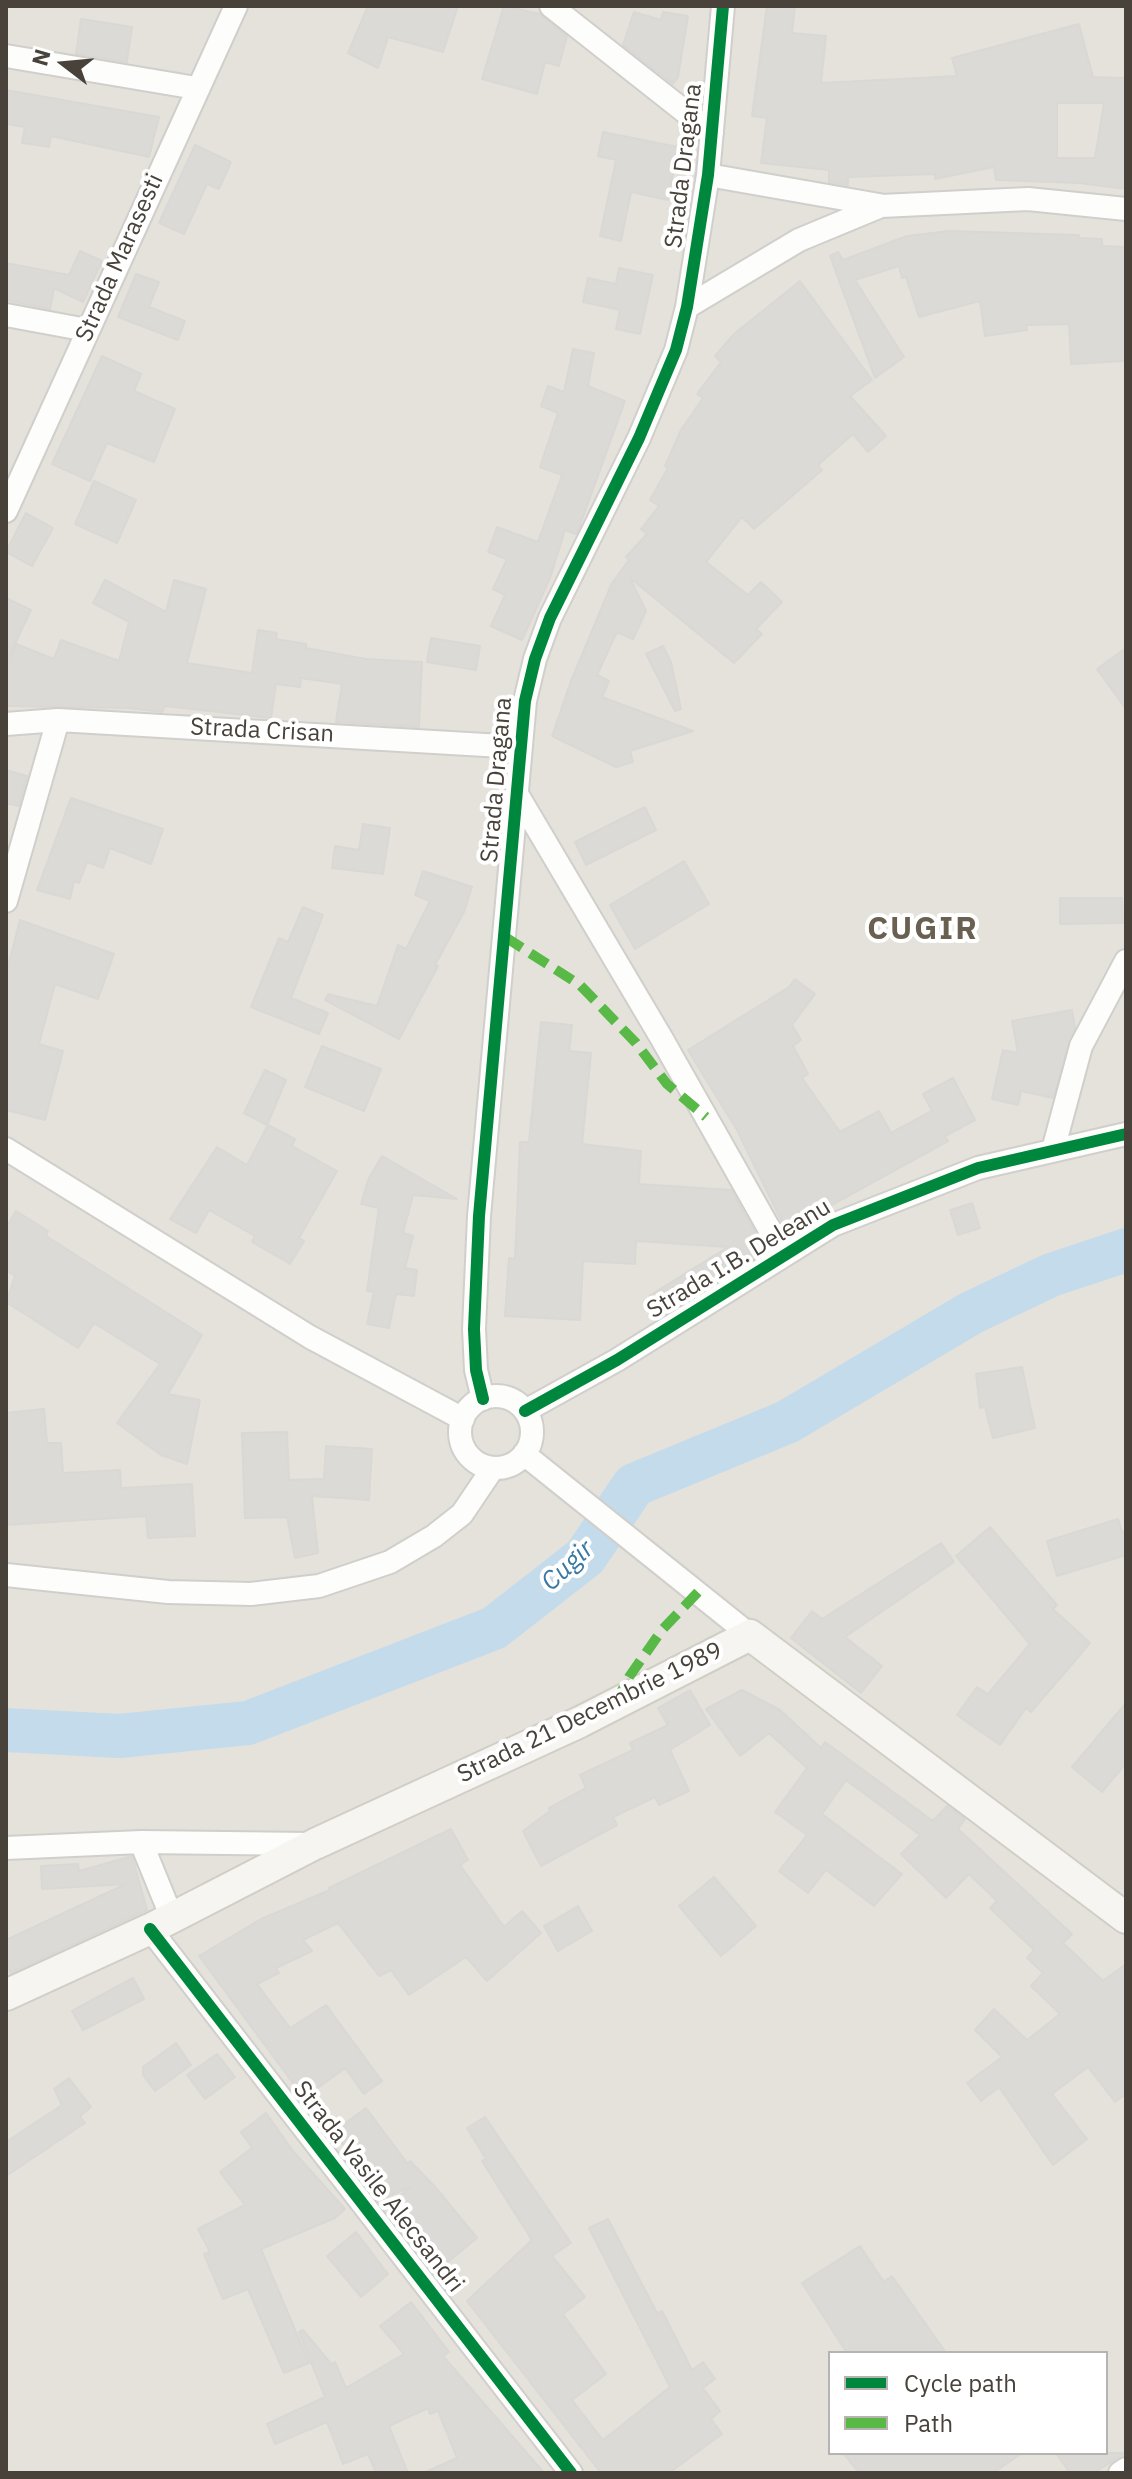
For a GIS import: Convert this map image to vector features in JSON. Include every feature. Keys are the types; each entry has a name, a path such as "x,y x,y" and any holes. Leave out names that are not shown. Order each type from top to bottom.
{"main road":[{"name":"Strada 21 Decembrie 1989","path":"6,1995 161,1923 315,1844 580,1722 750,1635 1126,1918"}],"street":[{"name":"Strada Marasesti","path":"6,511 196,88 236,6"},
{"path":"551,6 712,133"},
{"name":"Strada Dragana","path":"483,1399 476,1370 474,1329 479,1216 519,747 535,659 550,618 639,438 676,350 687,307 708,175 723,6"},
{"path":"6,56 196,88"},
{"path":"708,175 881,206 1028,199 1126,209"},
{"path":"687,307 799,240 881,206"},
{"path":"6,315 87,330"},
{"path":"6,901 58,720"},
{"name":"Strada Crisan","path":"6,724 58,720 519,747"},
{"path":"517,794 662,1039 784,1255"},
{"path":"1053,1150 1081,1046 1126,961"},
{"name":"Strada I.B. Deleanu","path":"525,1411 617,1360 833,1225 978,1168 1126,1134"},
{"path":"9,1156 310,1337 463,1419"},
{"path":"506,1398 525,1411 532,1433 524,1454 511,1465 493,1468 473,1459 466,1451 461,1430 463,1419 467,1411 483,1399 506,1398"},
{"path":"524,1454 750,1635"},
{"path":"6,1575 168,1592 251,1594 319,1586 390,1562 434,1536 462,1514 493,1468"},
{"path":"6,1848 141,1842 315,1844"},
{"name":"Strada Vasile Alecsandri","path":"141,1842 161,1923 571,2473"},
{"path":"1120,2473 1126,2469"}],"shaded area":[{"path":"6,6 1126,6 1126,2473 6,2473"}],"building":[{"path":"368,6 458,6 443,52 388,37 378,68 348,53"},
{"path":"504,6 540,14 567,36 559,66 545,62 537,94 482,79"},
{"path":"767,6 795,6 792,33 826,36 821,83 957,76 952,58 1079,24 1093,77 1126,78 1126,189 1079,183 996,180 994,167 935,179 935,174 848,177 848,185 829,182 829,170 761,163 767,118 752,116","holes":["1057,103 1104,103 1095,158 1057,158"]},
{"path":"634,12 661,20 663,12 688,16 678,77 673,84 623,45"},
{"path":"81,19 132,27 127,62 76,54"},
{"path":"6,90 159,117 149,157 51,136 49,147 22,143 25,127 6,124"},
{"path":"603,132 678,147 668,200 631,192 621,241 600,236 616,160 598,156"},
{"path":"195,145 231,162 219,189 207,184 184,234 159,223"},
{"path":"949,231 1079,235 1079,238 1102,239 1102,246 1126,247 1126,361 1071,364 1069,324 1026,325 1027,330 985,336 980,301 919,317 906,277 902,278 899,266 855,280 904,357 875,378 830,256 838,252 843,260 907,236"},
{"path":"80,251 102,261 83,302 54,288 50,309 6,300 6,263 69,275"},
{"path":"619,268 653,275 640,334 616,329 620,310 583,302 588,278 616,284"},
{"path":"136,274 159,282 149,307 185,321 178,340 118,317"},
{"path":"800,281 872,380 850,396 886,436 868,452 853,434 818,465 822,470 754,529 742,517 706,562 748,595 761,582 782,602 756,629 762,634 734,663 630,578 646,611 633,639 617,632 597,675 609,681 602,697 693,731 630,751 633,762 616,767 552,736 571,681 612,583 629,560 626,557 647,534 641,529 659,506 650,500 668,468 665,466 681,430 703,398 697,394 721,362 715,356 734,334"},
{"path":"573,349 594,353 588,386 625,401 579,528 576,534 565,530 550,578 522,640 491,626 505,595 493,589 507,559 488,552 497,527 538,542 562,475 540,467 558,413 541,406 548,386 564,392"},
{"path":"102,356 141,374 134,391 175,409 154,462 107,443 90,481 52,464"},
{"path":"94,481 136,500 117,543 75,524"},
{"path":"26,513 53,528 32,566 6,552"},
{"path":"105,580 166,612 174,580 206,589 187,663 252,673 258,630 277,633 276,639 306,644 306,648 366,659 422,662 419,727 336,722 342,684 301,678 300,687 276,684 271,718 165,706 162,712 128,708 6,706 6,671 16,644 54,659 61,640 119,661 129,622 93,603"},
{"path":"6,598 31,610 6,663"},
{"path":"431,638 480,646 476,670 427,662"},
{"path":"663,646 671,662 681,709 675,711 646,654"},
{"path":"1126,648 1126,709 1097,669"},
{"path":"6,770 27,776 19,806 6,803"},
{"path":"71,798 163,829 151,864 110,848 103,868 87,862 79,883 74,881 70,899 37,890"},
{"path":"645,807 656,830 586,865 575,842"},
{"path":"363,824 390,828 383,874 332,868 335,846 359,850"},
{"path":"684,861 709,904 635,949 610,905"},
{"path":"423,871 472,887 464,912 399,1039 325,1000 328,994 377,1006 398,945 406,949 430,901 415,895"},
{"path":"1060,898 1122,898 1123,923 1060,924"},
{"path":"303,907 323,915 291,998 328,1013 319,1034 251,1007 279,938 288,942"},
{"path":"20,920 114,954 98,999 55,984 39,1044 63,1051 45,1120 6,1110 6,974"},
{"path":"795,979 815,994 792,1025 801,1040 793,1046 808,1074 802,1078 840,1132 879,1111 891,1133 932,1111 923,1094 953,1078 975,1120 945,1136 948,1141 786,1230 737,1130 688,1050 789,987"},
{"path":"1072,1010 1075,1028 1053,1098 1021,1091 1018,1105 992,1099 1003,1050 1018,1053 1012,1021"},
{"path":"541,1022 572,1025 569,1051 591,1053 582,1144 641,1151 639,1184 731,1190 761,1243 762,1253 661,1316 649,1296 728,1247 636,1241 635,1264 583,1261 580,1320 505,1316 509,1258 515,1259 520,1142 529,1142"},
{"path":"322,1046 381,1069 364,1111 305,1087"},
{"path":"265,1070 286,1080 267,1125 244,1113"},
{"path":"268,1125 295,1139 292,1146 337,1171 299,1238 304,1241 290,1264 252,1242 255,1236 209,1210 196,1233 170,1219 217,1147 247,1165"},
{"path":"382,1156 457,1199 413,1195 403,1233 413,1236 405,1268 417,1270 414,1296 396,1294 389,1328 367,1324 374,1292 367,1291 379,1208 361,1204 368,1180"},
{"path":"972,1203 980,1228 958,1235 950,1210"},
{"path":"16,1211 48,1231 46,1236 202,1335 168,1394 200,1400 187,1464 161,1455 117,1423 160,1364 94,1323 78,1348 6,1302 15,1276 6,1270 6,1228"},
{"path":"1022,1367 1035,1428 993,1438 985,1407 980,1408 976,1374"},
{"path":"44,1409 47,1443 61,1443 63,1473 120,1470 121,1488 192,1484 195,1536 148,1538 146,1516 6,1525 6,1413"},
{"path":"287,1432 289,1480 324,1479 326,1446 372,1449 369,1500 312,1496 318,1553 295,1558 287,1517 245,1518 242,1433"},
{"path":"1118,1519 1122,1532 1126,1531 1126,1555 1057,1576 1047,1541"},
{"path":"990,1527 1057,1605 1053,1609 1090,1643 1031,1712 1026,1708 1000,1745 957,1715 977,1687 988,1694 1030,1644 956,1556"},
{"path":"941,1543 954,1562 845,1637 882,1666 861,1693 791,1638 812,1611 822,1619"},
{"path":"690,1690 710,1725 670,1750 689,1791 659,1805 655,1797 613,1817 617,1825 541,1866 523,1831 550,1811 549,1808 586,1788 580,1775 633,1750 630,1743 668,1725 658,1708"},
{"path":"742,1690 780,1710 821,1748 825,1742 933,1821 947,1806 965,1819 958,1829 1072,1934 1063,1943 1103,1981 1126,1964 1126,2094 1115,2102 1088,2067 1052,2094 1087,2139 1053,2165 999,2087 981,2101 967,2083 1002,2057 975,2030 994,2009 1027,2040 1060,2014 1031,1986 1043,1973 1027,1958 1034,1950 990,1908 997,1901 969,1874 946,1898 901,1854 920,1835 846,1780 822,1814 902,1874 874,1906 826,1870 808,1893 779,1871 807,1835 775,1812 807,1768 769,1733 740,1756 706,1709"},
{"path":"1126,1703 1126,1763 1102,1792 1072,1767"},
{"path":"451,1829 468,1860 460,1865 504,1927 522,1911 541,1933 487,1981 466,1957 409,1995 391,1970 379,1976 338,1923 303,1940 312,1951 276,1968 279,1973 257,1984 290,2028 326,2005 382,2081 364,2094 345,2068 304,2098 199,1956 261,1919 330,1890"},
{"path":"132,1856 147,1910 11,1973 6,1961 6,1940 126,1884 42,1889 41,1866 78,1864 79,1871"},
{"path":"714,1877 756,1926 721,1956 679,1906"},
{"path":"578,1906 592,1931 558,1951 544,1926"},
{"path":"133,1978 144,1999 83,2030 72,2011"},
{"path":"176,2043 191,2065 155,2091 143,2075 143,2067"},
{"path":"217,2054 235,2077 205,2099 187,2075"},
{"path":"69,2078 91,2107 80,2116 85,2123 6,2176 6,2142 62,2105 54,2089"},
{"path":"366,2108 407,2163 410,2161 437,2189 477,2238 443,2266 391,2203 410,2187 386,2197 333,2132"},
{"path":"266,2113 293,2151 345,2209 335,2218 261,2249 309,2363 284,2373 248,2289 223,2299 204,2254 210,2252 198,2229 245,2205 220,2172 252,2148 241,2132"},
{"path":"485,2117 571,2243 552,2256 585,2297 563,2314 606,2374 572,2400 603,2440 670,2387 589,2228 608,2219 657,2313 662,2311 692,2370 703,2362 715,2379 703,2388 720,2411 711,2419 722,2434 669,2473 601,2473 467,2301 532,2240 482,2161 486,2159 467,2128"},
{"path":"356,2232 388,2274 361,2297 327,2256"},
{"path":"860,2246 884,2282 892,2276 945,2351 846,2351 802,2283"},
{"path":"411,2302 449,2352 443,2356 544,2473 423,2473 457,2458 438,2411 430,2414 428,2408 389,2426 408,2473 376,2473 368,2454 343,2464 327,2422 275,2444 267,2424 325,2397 299,2332 303,2330 332,2365 335,2362 346,2388 404,2354 380,2326"},
{"path":"1125,2453 1094,2473 1070,2473 1057,2455"},
{"path":"845,2455 1019,2455 993,2473 859,2473"}],"waterway":[{"name":"Cugir","path":"6,1730 119,1736 248,1723 494,1628 585,1557 634,1485 787,1422 971,1313 1051,1275 1126,1250"}],"marked path":[{"path":"505,937 580,985 636,1043 667,1084 706,1117"},
{"path":"615,1704 629,1677 662,1630 698,1592"}],"cycle path":[{"path":"483,1399 476,1370 474,1329 479,1216 525,701 535,659 550,618 639,438 676,350 687,307 708,175 723,6"},
{"path":"525,1411 617,1360 833,1225 978,1168 1126,1134"},
{"path":"150,1929 571,2473"}],"district":[{"name":"CUGIR","path":"923,930"}]}
